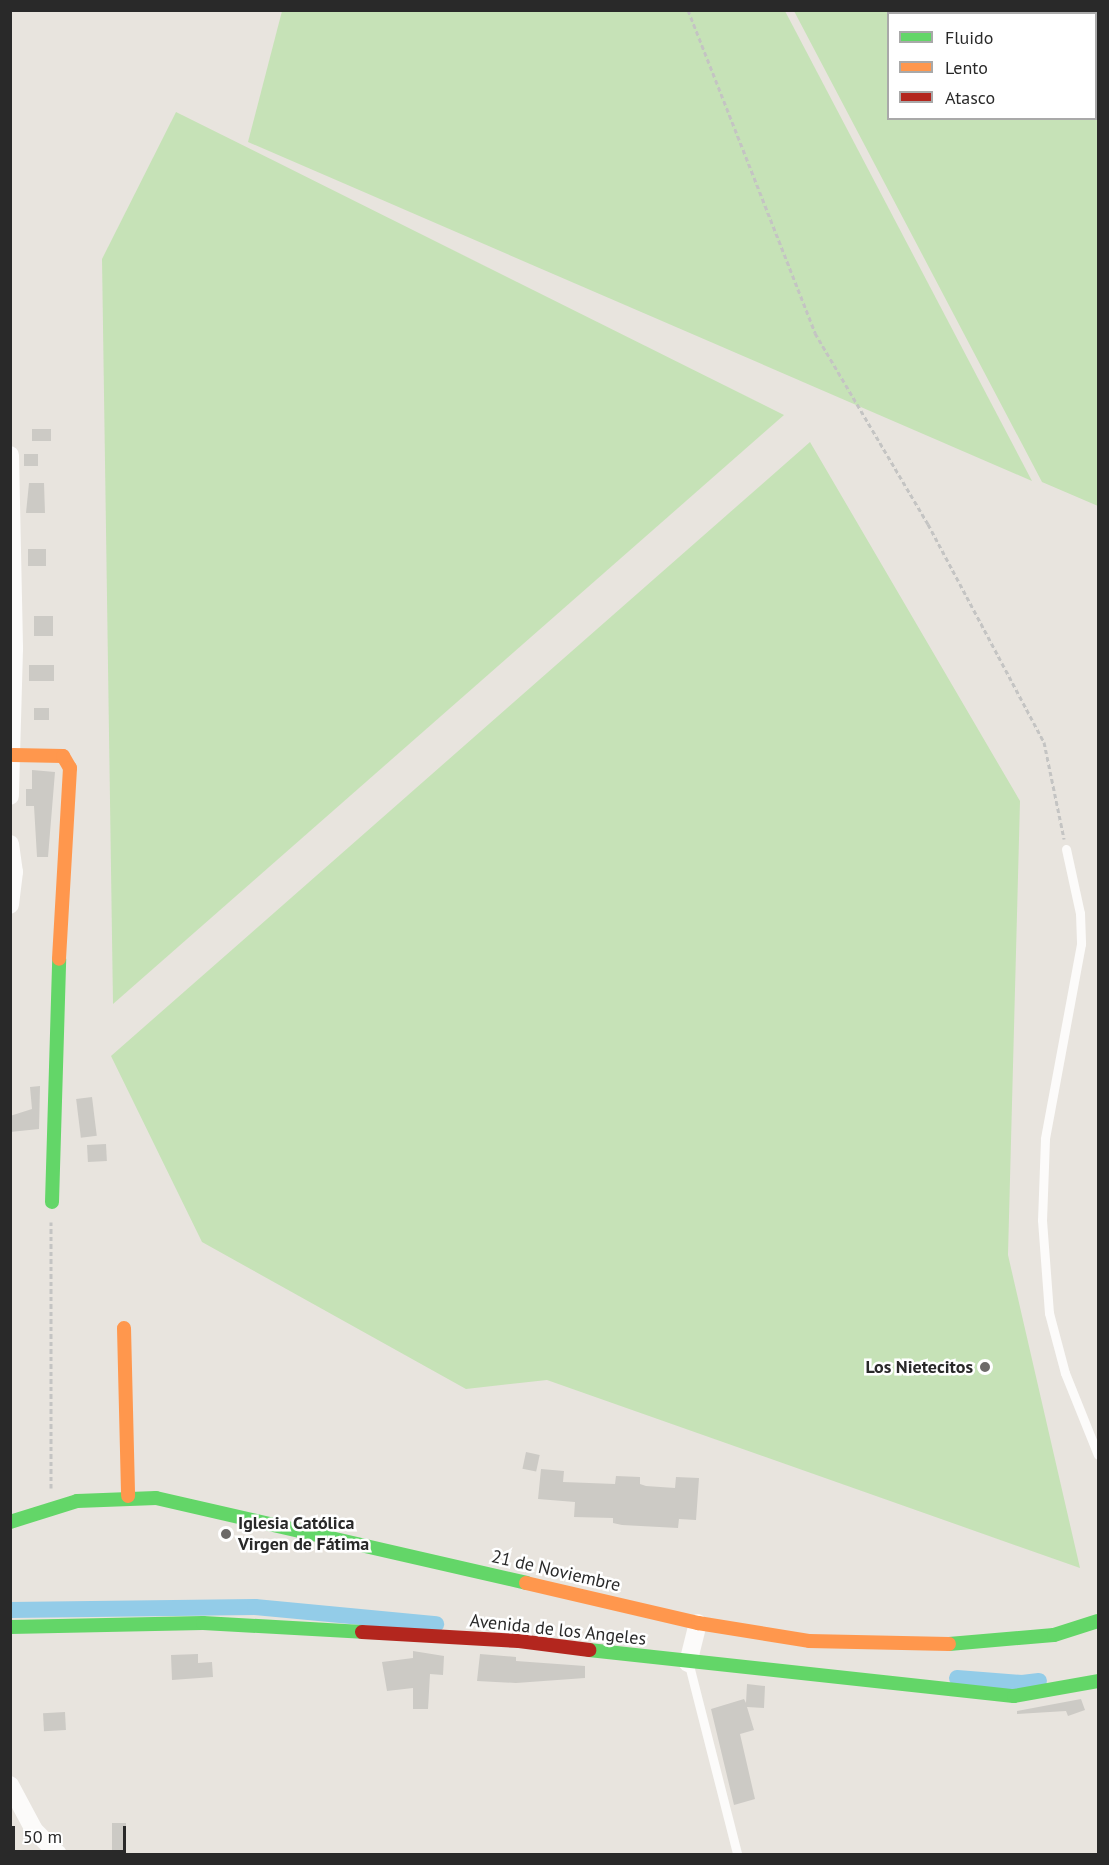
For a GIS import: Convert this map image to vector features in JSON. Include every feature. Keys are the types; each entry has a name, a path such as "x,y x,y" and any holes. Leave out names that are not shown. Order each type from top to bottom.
{"street":[{"path":"10,455 13,756 10,796"},
{"path":"13,756 63,756 70,768 61,890 52,1202"},
{"path":"10,844 14,872 10,905"},
{"path":"124,1328 128,1496"},
{"name":"21 de Noviembre","path":"10,1522 50,1507 128,1496 189,1503 692,1645 809,1641 905,1646 1030,1639 1098,1621"},
{"name":"Avenida de los Angeles","path":"10,1627 143,1623 270,1626 519,1641 692,1645 1014,1696 1098,1681"},
{"path":"10,1785 34,1830 58,1854"}],"lane":[{"path":"1066,849 1080,913 1081,944 1045,1139 1042,1220 1049,1313 1065,1373 1098,1455"},
{"path":"692,1645 737,1854"}],"path":[{"path":"688,10 815,333 934,535 1044,742 1066,849"},
{"path":"50,1507 52,1202"}],"green space":[{"path":"282,11 785,11 1032,481 248,142"},
{"path":"794,11 1098,11 1098,506 1042,482"},
{"path":"176,112 784,415 113,1004 102,259"},
{"path":"810,442 1020,801 1008,1255 1080,1568 547,1380 466,1389 202,1242 111,1056"}],"building":[{"path":"32,429 51,429 51,441 32,441"},
{"path":"24,454 38,454 38,466 24,466"},
{"path":"29,483 44,483 45,513 26,513"},
{"path":"28,549 46,549 46,566 28,566"},
{"path":"34,616 53,616 53,636 34,636"},
{"path":"29,665 54,665 54,681 29,681"},
{"path":"34,708 49,708 49,720 34,720"},
{"path":"32,770 55,772 48,857 37,857 34,806 26,806 26,789 32,789"},
{"path":"40,1086 39,1129 10,1132 10,1116 32,1109 30,1087"},
{"path":"92,1097 97,1136 81,1138 76,1099"},
{"path":"106,1144 107,1161 88,1162 87,1145"},
{"path":"526,1452 540,1455 536,1472 522,1469"},
{"path":"541,1469 564,1471 563,1482 615,1484 616,1476 640,1477 640,1484 646,1486 675,1488 676,1477 699,1478 696,1520 679,1519 678,1528 622,1525 613,1523 613,1518 574,1517 575,1502 538,1499"},
{"path":"413,1651 444,1656 443,1675 430,1674 428,1709 413,1709 413,1688 387,1691 382,1662 413,1658"},
{"path":"198,1654 198,1663 212,1662 213,1677 172,1680 171,1655"},
{"path":"480,1654 516,1657 516,1661 585,1666 585,1678 516,1683 477,1681"},
{"path":"747,1684 765,1686 764,1708 747,1707 754,1730 740,1734 755,1799 734,1805 711,1709 744,1699 746,1703"},
{"path":"1081,1699 1085,1710 1068,1716 1066,1711 1017,1714 1017,1711"},
{"path":"65,1712 66,1730 44,1731 43,1713"},
{"path":"112,1823 126,1823 126,1852 112,1852"}],"waterway":[{"path":"10,1610 255,1607 436,1624"},
{"path":"957,1678 1022,1683 1039,1681"}],"traffic: fast":[{"path":"52,1202 59,959"},
{"path":"10,1522 77,1501 156,1498 526,1583"},
{"path":"949,1644 1054,1635 1098,1621"},
{"path":"10,1627 203,1623 362,1632"},
{"path":"589,1650 1014,1696 1098,1681"}],"traffic: slow":[{"path":"13,755 63,756 70,768 59,959"},
{"path":"124,1328 128,1496"},
{"path":"526,1583 698,1623 809,1641 949,1644"}],"traffic: jam":[{"path":"362,1632 519,1641 589,1650"}],"place":[{"name":"Los Nietecitos","path":"985,1367"},
{"name":"Iglesia Católica Virgen de Fátima","path":"226,1534"}]}
